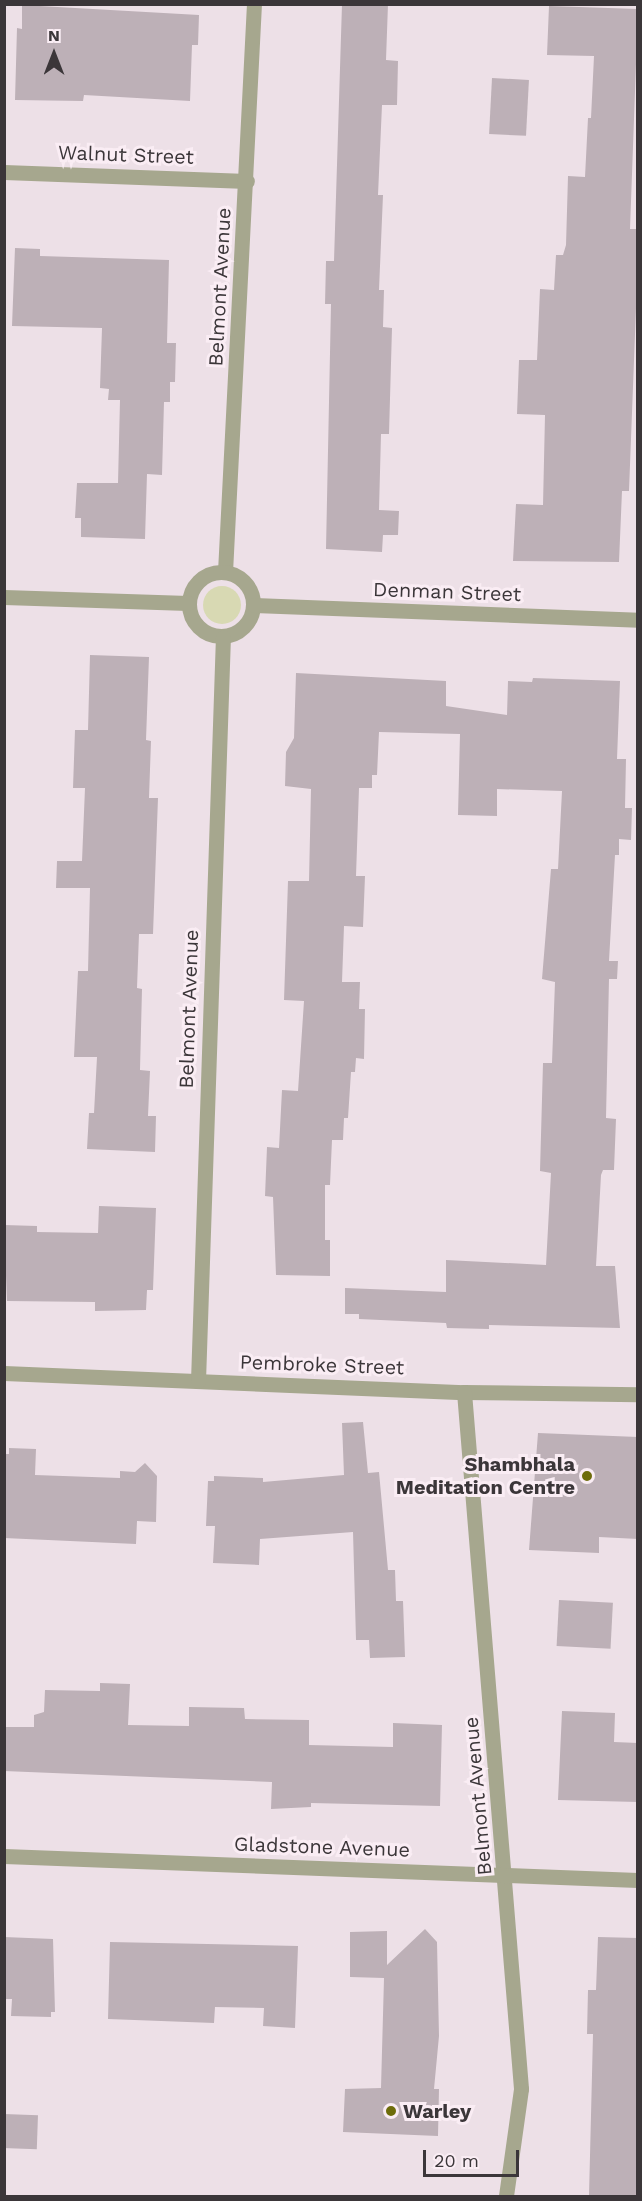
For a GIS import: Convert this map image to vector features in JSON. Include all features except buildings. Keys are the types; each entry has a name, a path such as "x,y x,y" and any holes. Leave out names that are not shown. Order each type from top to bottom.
{"street":[{"name":"Belmont Avenue","path":"225,572 247,181 254,4"},
{"name":"Walnut Street","path":"4,172 247,181"},
{"path":"225,572 246,583 254,605 245,628 223,638 197,628 188,603 200,579 225,572"},
{"path":"4,597 188,603"},
{"name":"Denman Street","path":"254,605 638,620"},
{"name":"Belmont Avenue","path":"198,1381 223,638"},
{"name":"Pembroke Street","path":"4,1373 464,1392 638,1395"},
{"name":"Belmont Avenue","path":"464,1392 506,1875 520,2089 506,2196"},
{"name":"Gladstone Avenue","path":"4,1856 638,1880"}],"green space":[{"path":"222,586 235,592 241,605 235,618 222,624 209,618 203,605 209,592"}],"place":[{"name":"Shambhala Meditation Centre","path":"587,1476"},
{"name":"Warley","path":"391,2111"}]}
